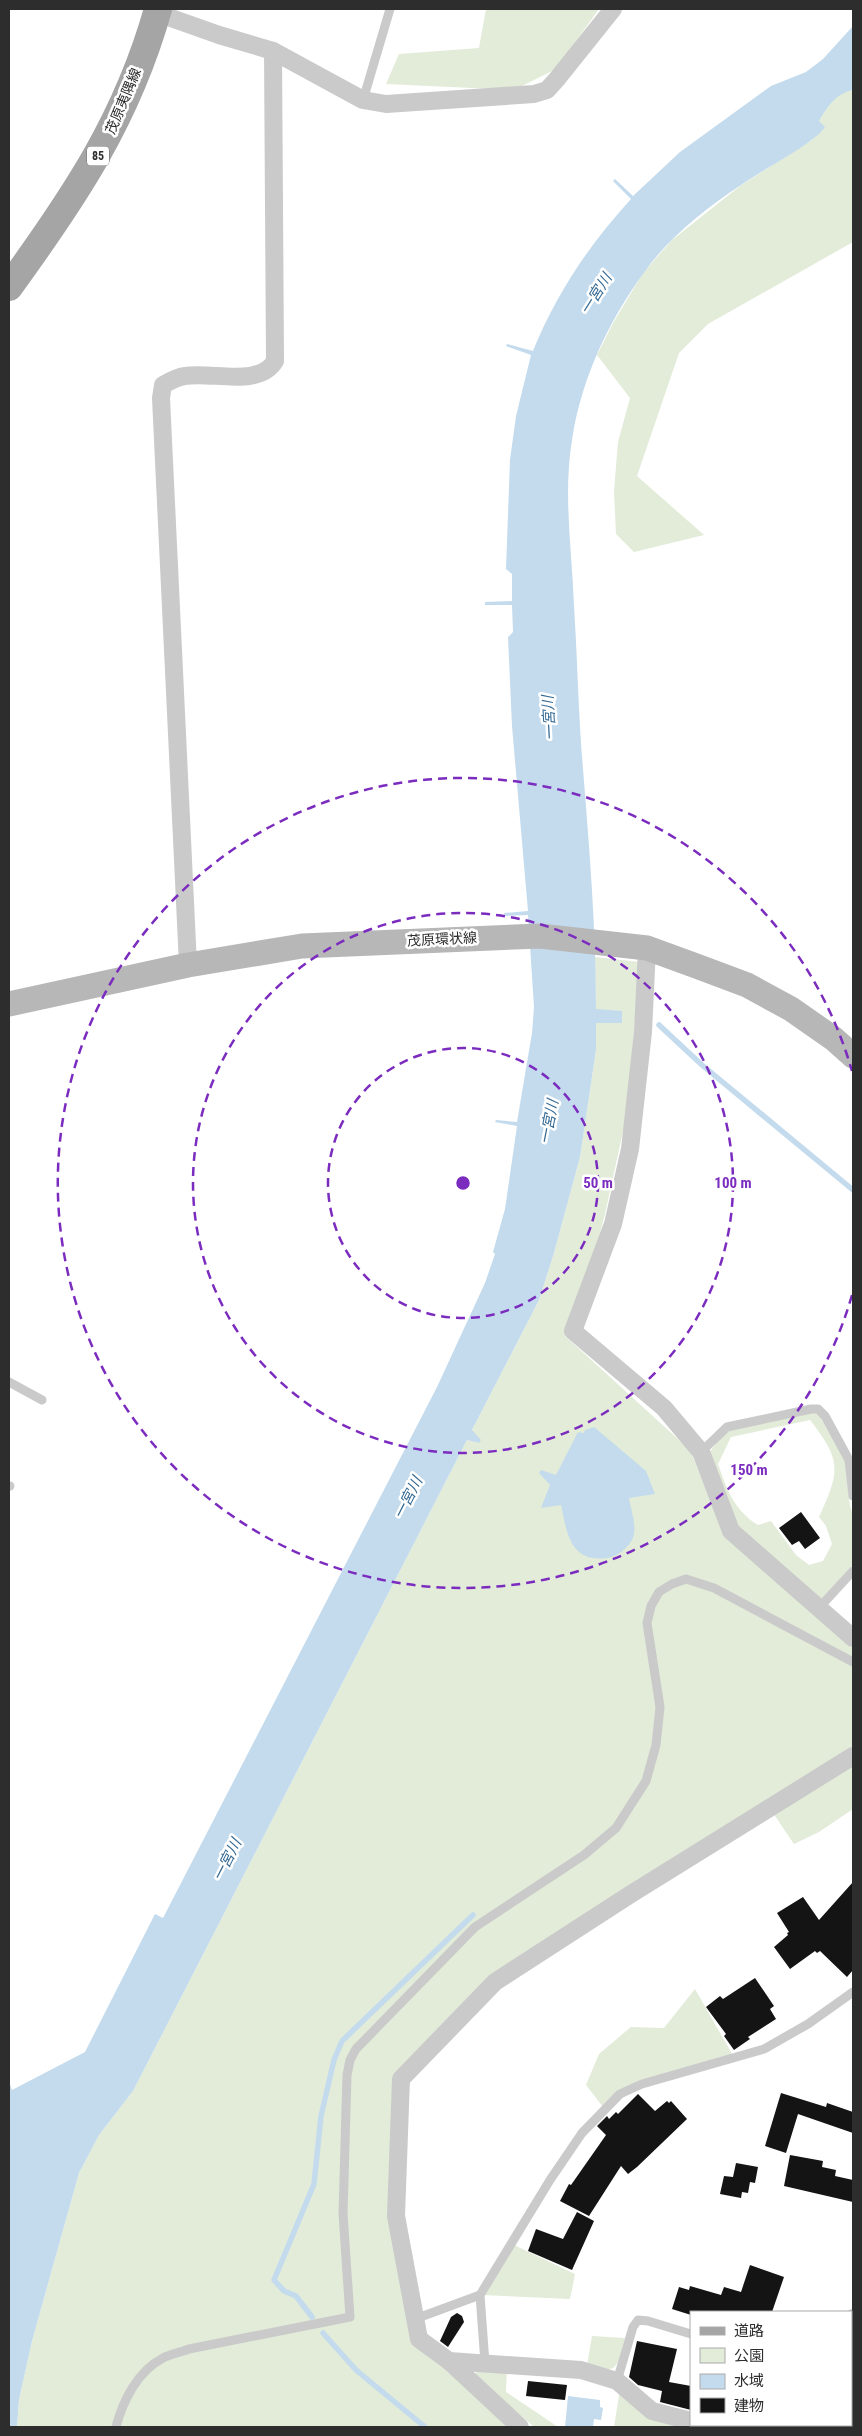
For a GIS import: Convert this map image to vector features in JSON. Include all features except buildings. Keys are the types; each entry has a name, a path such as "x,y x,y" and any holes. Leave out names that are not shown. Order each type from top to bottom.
{"main road":[{"name":"茂原夷隅線","path":"9,287 51,229 95,162 132,87 158,11"},
{"name":"茂原環状線","path":"9,1004 188,965 302,946 540,936 647,948 747,986 790,1009 834,1039 853,1056"}],"street":[{"path":"158,11 219,36 274,51 362,100 386,104 534,94 547,90 613,9"},
{"path":"188,965 161,398 163,385 173,379 186,375 259,375 272,367 275,361 274,51"},
{"path":"647,948 643,1032 630,1149 614,1224 573,1331 664,1408 700,1452 731,1531 853,1638"},
{"path":"520,2427 449,2361 419,2339 396,2216 401,2079 495,1982 630,1894 853,1756"},
{"path":"449,2361 581,2370 617,2381 652,2411 690,2421"}],"lane":[{"path":"362,100 390,9"},
{"path":"9,1382 42,1400"},
{"path":"700,1452 727,1427 810,1409 818,1409 825,1416 849,1460 853,1496"},
{"path":"819,1608 853,1571"},
{"path":"116,2427 122,2407 134,2385 146,2370 164,2358 190,2349 350,2318 343,2214 347,2076 350,2060 356,2049 475,1927 584,1855 616,1828 646,1782 656,1745 660,1707 646,1623 651,1606 659,1592 672,1584 686,1579 714,1588 853,1662"},
{"path":"485,2363 480,2295 550,2180 582,2133 620,2094 642,2084 764,2049 808,2024 853,1992"},
{"path":"415,2319 480,2295"},
{"path":"617,2381 633,2327 638,2320 648,2321 690,2334"}],"green space":[{"path":"486,9 599,9 556,69 514,90 386,84 399,54 479,48"},
{"path":"853,90 853,242 708,324 679,353 637,476 704,535 634,552 616,534 614,491 618,442 630,398 597,355 613,323 643,273 672,240 740,186 813,139 819,121 832,100 843,92"},
{"path":"595,957 640,962 627,1113 605,1214 585,1289 565,1336 690,1450 724,1534 853,1646 853,1748 495,1975 396,2075 411,2340 513,2427 17,2427 19,2400 32,2341 79,2173 99,2135 133,2091 467,1440 479,1443 472,1430 539,1300 580,1157 596,1050 596,1022 622,1022 622,1011 596,1010"},
{"path":"813,1412 819,1415 845,1460 850,1506 853,1515 853,1565 820,1601 736,1524 709,1453 730,1430","holes":["810,1420 828,1446 834,1467 831,1488 819,1517 826,1526 832,1544 823,1561 809,1565 796,1555 771,1521 758,1525 743,1513 732,1499 718,1464 731,1437"]},
{"path":"853,1762 853,1809 819,1832 794,1844 773,1813"},
{"path":"695,1989 732,2054 630,2085 603,2107 586,2085 599,2054 631,2027 664,2028"},
{"path":"514,2245 575,2274 570,2299 483,2295"},
{"path":"592,2336 625,2338 618,2362 611,2369 587,2365"},
{"path":"479,2365 507,2368 506,2392 558,2427 534,2427 475,2375"},
{"path":"620,2389 690,2423 690,2426 698,2427 614,2427"}],"water":[{"name":"一宮川","path":"853,26 853,90 841,94 829,106 819,121 825,127 819,134 800,148 751,178 714,204 664,248 630,292 618,312 589,374 576,418 569,461 569,523 581,744 593,910 596,1009 622,1011 622,1023 596,1023 596,1050 580,1157 554,1253 539,1300 472,1430 481,1440 479,1443 467,1440 133,2091 99,2135 79,2173 32,2341 19,2400 17,2427 9,2427 9,2082 12,2090 85,2052 155,1914 163,1918 437,1387 485,1283 495,1254 493,1252 505,1209 517,1126 495,1122 496,1120 517,1122 532,1033 534,1007 528,915 505,916 504,913 528,911 512,726 508,637 513,632 512,605 485,605 485,602 512,601 512,574 506,569 510,460 516,416 531,355 506,346 507,344 533,351 552,310 575,271 601,234 631,199 613,181 615,179 633,196 680,152 771,86 806,72 823,59"},
{"path":"594,1427 646,1471 655,1494 629,1498 634,1535 621,1552 607,1558 585,1556 578,1551 568,1535 561,1505 541,1508 550,1485 539,1473 541,1470 556,1475 578,1432 584,1433 585,1430"},
{"path":"568,2396 600,2400 600,2407 603,2408 601,2420 594,2419 593,2427 565,2427"}],"waterway":[{"path":"659,1025 702,1065 853,1190"},
{"path":"312,2317 296,2296 284,2291 274,2280 314,2184 321,2116 334,2060 342,2041 473,1915"},
{"path":"323,2333 356,2370 425,2427"}]}
